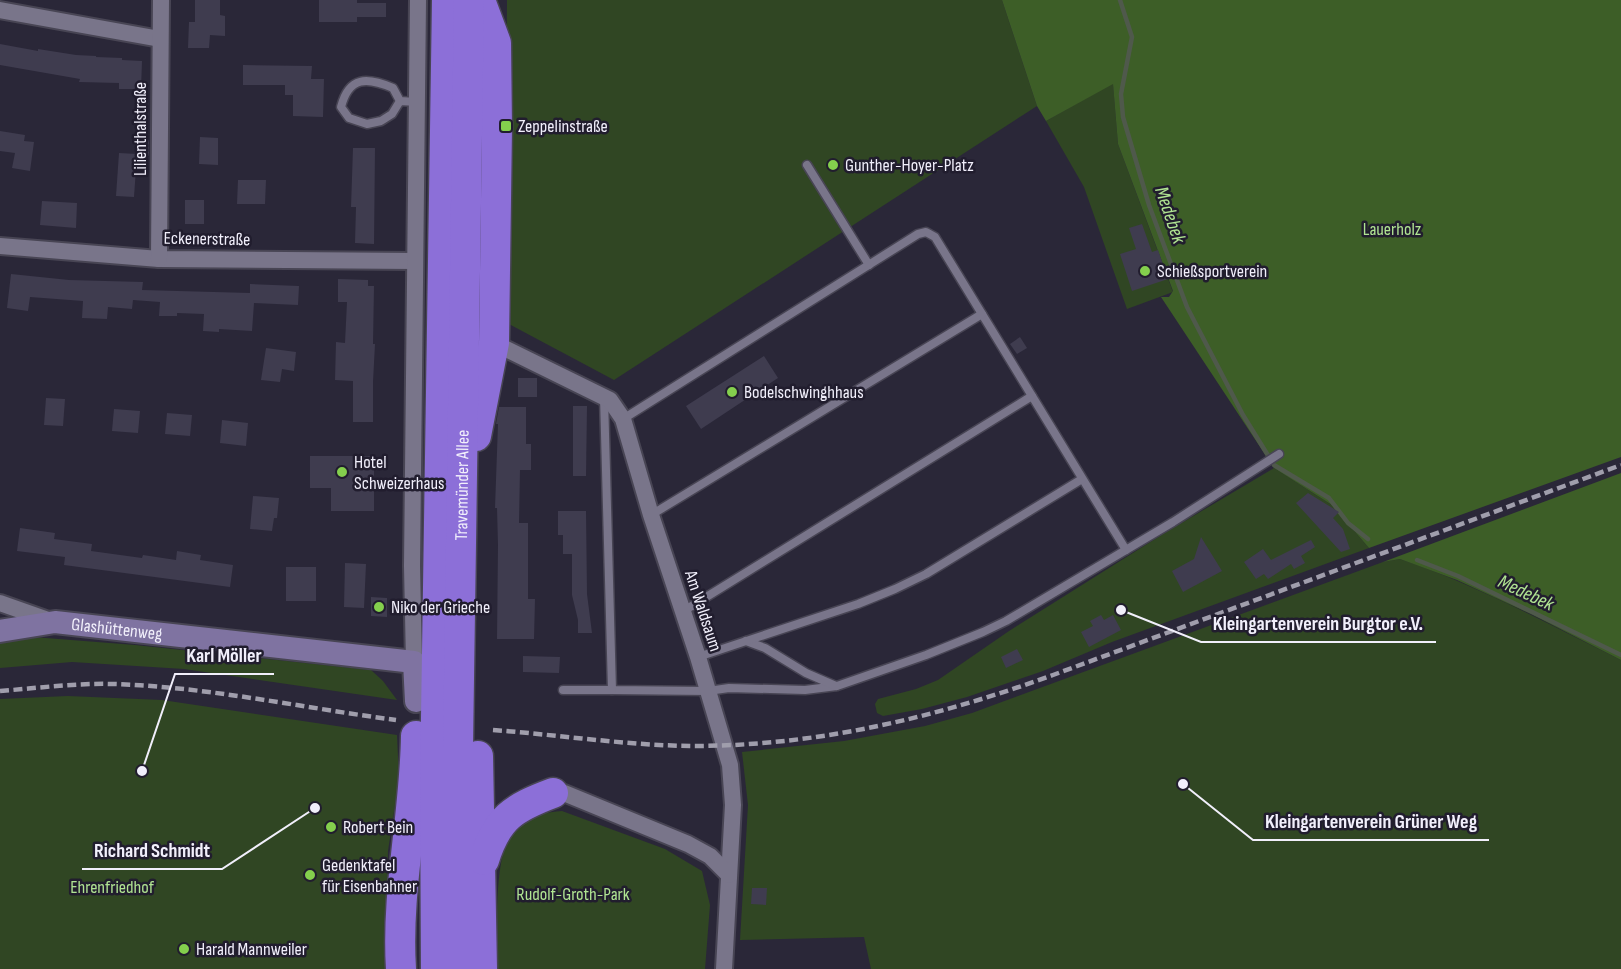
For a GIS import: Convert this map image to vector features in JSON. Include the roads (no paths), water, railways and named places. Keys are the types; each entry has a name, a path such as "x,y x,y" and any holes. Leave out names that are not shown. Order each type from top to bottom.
{"highway":[{"name":"Travemünder Allee","path":"436,969 435,783 447,0"},
{"name":"Travemünder Allee","path":"458,969 460,519 469,0"},
{"path":"480,0 496,43 494,343 460,519 474,639 482,969"},
{"path":"400,969 401,903 416,765 416,701"},
{"path":"407,969 419,867 435,783"},
{"path":"480,871 490,839 506,817 535,800 553,793"}],"street":[{"name":"Lilienthalstraße","path":"159,259 161,0"},
{"path":"416,701 412,566 418,0"},
{"path":"0,10 160,39"},
{"name":"Eckenerstraße","path":"0,246 159,259 415,261"},
{"name":"Am Waldsaum","path":"494,343 610,400 623,419 651,515 725,744 731,775 733,805 724,969"},
{"path":"0,603 55,622"},
{"name":"Glashüttenweg","path":"0,631 55,622 414,662"},
{"path":"553,793 564,793 679,839 710,856 729,875"}],"lane":[{"path":"367,81 393,88 400,101 392,114 381,121 367,124 349,118 341,107 345,93 354,83 367,81"},
{"path":"400,101 417,102"},
{"path":"807,165 869,265"},
{"path":"623,419 918,234 926,232 935,237 1126,550"},
{"path":"651,515 982,314"},
{"path":"682,612 1032,396"},
{"path":"604,397 612,690"},
{"path":"563,690 708,691 729,688 805,690 837,686 880,672 983,632 1126,550 1279,454"},
{"path":"698,657 895,590 926,574 1082,479"},
{"path":"746,641 765,648 806,674 837,686"}],"waterway":[{"name":"Medebek","path":"1120,0 1132,37 1121,94 1123,117 1149,205 1187,307 1243,415 1269,457"},
{"name":"Medebek","path":"1274,465 1329,498 1348,523 1368,539"},
{"name":"Medebek","path":"1417,560 1458,576 1621,655"}],"railway":[{"path":"493,730 672,746 698,746 744,744 834,734 922,716 1053,675 1621,465"},
{"path":"0,691 86,684 150,686 185,689 396,720"}],"place":[{"name":"Zeppelinstraße","path":"506,126"},
{"name":"Gunther-Hoyer-Platz","path":"833,165"},
{"name":"Schießsportverein","path":"1145,271"},
{"name":"Bodelschwinghhaus","path":"732,392"},
{"name":"Hotel Schweizerhaus","path":"342,472"},
{"name":"Niko der Grieche","path":"379,607"},
{"name":"Kleingartenverein Burgtor e.V.","path":"1121,610"},
{"name":"Karl Möller","path":"142,771"},
{"name":"Kleingartenverein Grüner Weg","path":"1183,784"},
{"name":"Richard Schmidt","path":"315,808"},
{"name":"Robert Bein","path":"331,827"},
{"name":"Gedenktafel für Eisenbahner","path":"310,875"},
{"name":"Harald Mannweiler","path":"184,949"}],"park label":[{"name":"Lauerholz","path":"1392,229"},
{"name":"Ehrenfriedhof","path":"112,887"},
{"name":"Rudolf-Groth-Park","path":"573,894"}]}
